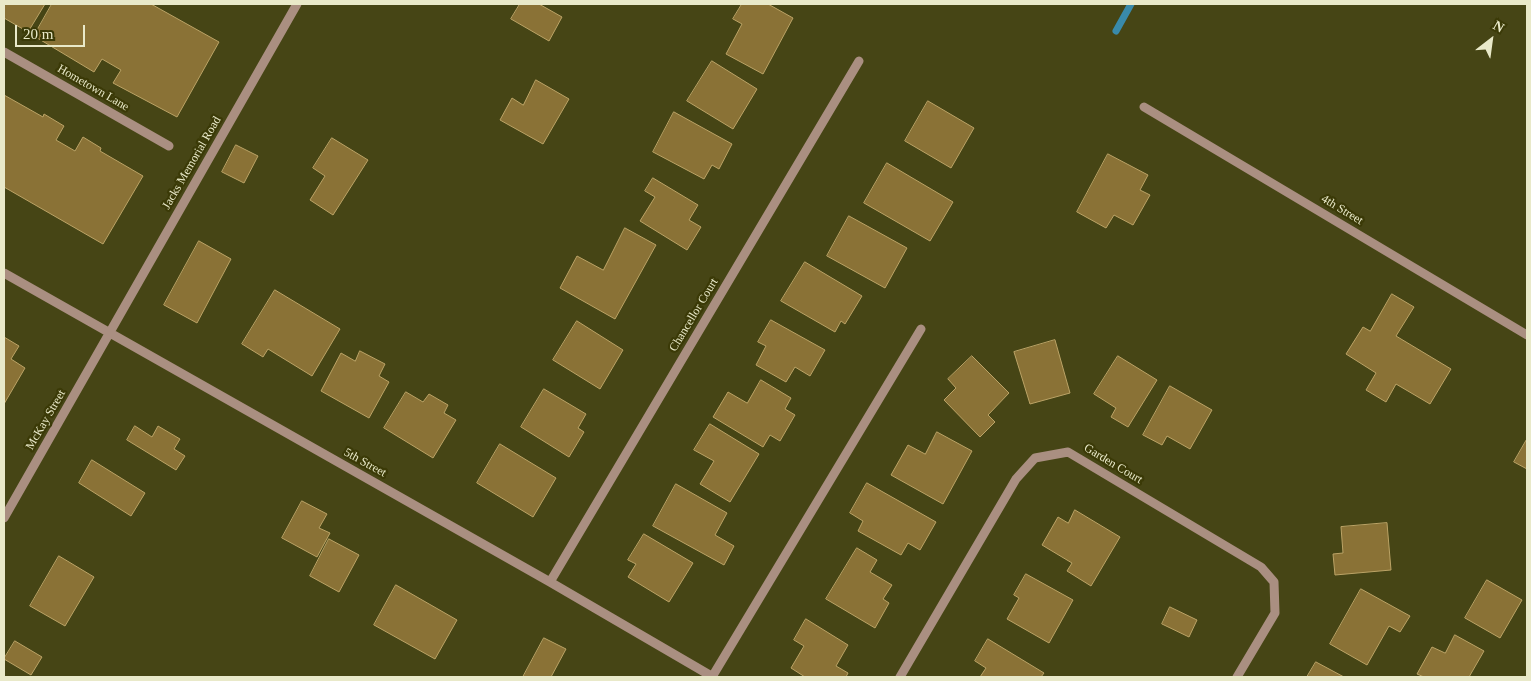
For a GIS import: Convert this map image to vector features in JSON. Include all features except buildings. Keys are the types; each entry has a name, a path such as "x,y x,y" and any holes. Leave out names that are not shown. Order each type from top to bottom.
{"street":[{"name":"Jacks Memorial Road","path":"109,334 297,4"},
{"name":"Hometown Lane","path":"4,52 170,146"},
{"name":"Chancellor Court","path":"550,582 859,61"},
{"name":"4th Street","path":"1144,107 1527,335"},
{"name":"5th Street","path":"4,273 550,582 712,677"},
{"path":"712,677 921,329"},
{"name":"McKay Street","path":"4,518 109,334"},
{"name":"Garden Court","path":"900,677 1016,479 1035,458 1068,452 1261,567 1274,582 1275,612 1237,677"}],"waterway":[{"path":"1116,31 1131,4"}]}
